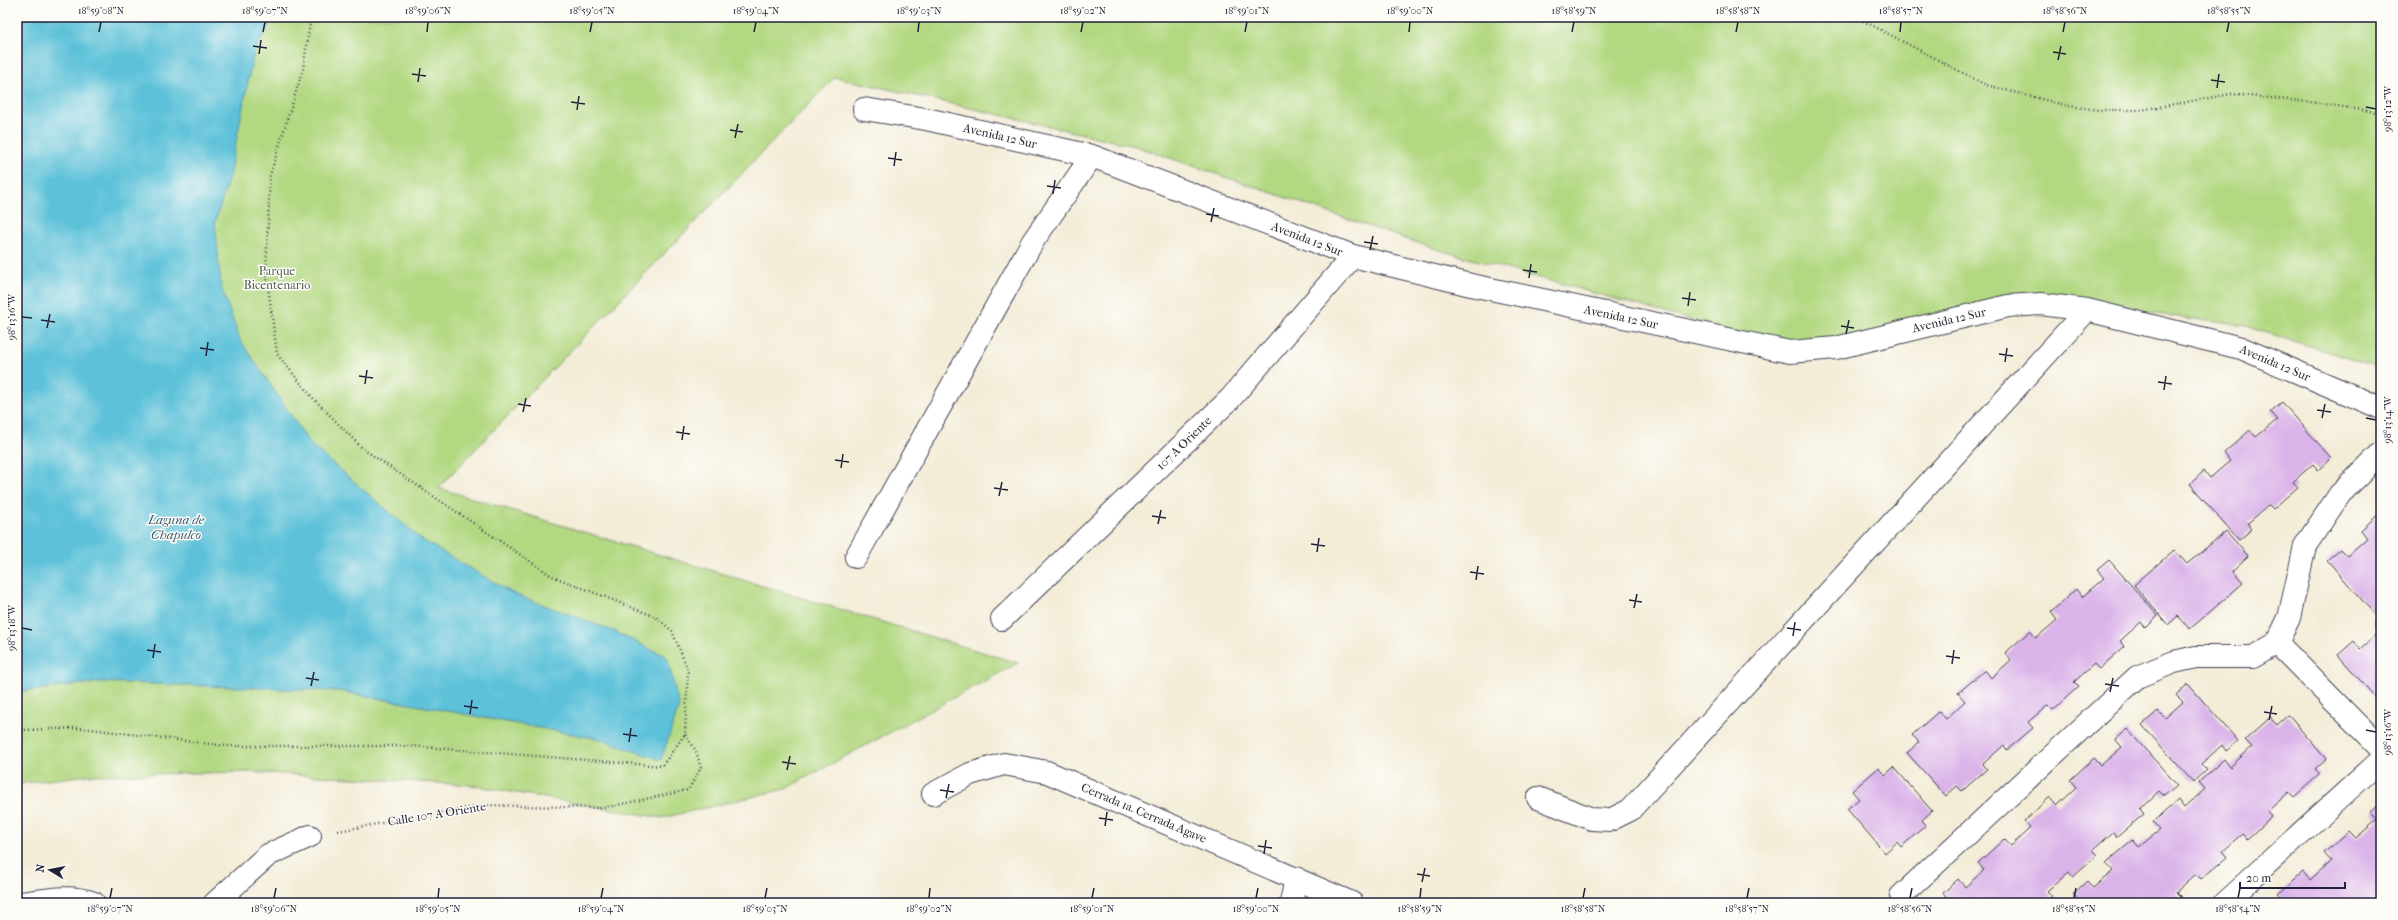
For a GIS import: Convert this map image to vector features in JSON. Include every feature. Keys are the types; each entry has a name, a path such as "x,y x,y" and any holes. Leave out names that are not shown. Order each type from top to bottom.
{"street":[{"name":"Avenida 12 Sur","path":"864,109 926,119 1092,156 1353,256 1471,285 1790,352 1836,348 2008,306 2041,304 2087,310 2241,348 2381,408"},
{"path":"856,557 1033,241 1092,156"},
{"name":"107 A Oriente","path":"1002,619 1230,399 1353,256"},
{"path":"1538,798 1592,819 1610,820 1630,810 2087,310"},
{"path":"1901,896 2137,677 2174,662 2196,657 2253,657 2277,643 2289,618 2305,546 2340,494 2381,453"},
{"path":"2277,643 2381,749"},
{"path":"2224,903 2381,760"},
{"name":"Cerrada 1a. Cerrada Agave","path":"933,794 970,774 1004,764 1047,772 1352,903"},
{"path":"215,903 268,855 310,836"},
{"path":"1291,903 1296,878"},
{"path":"21,903 62,897 84,899 94,903"}],"path":[{"path":"17,730 82,728 226,746 410,746 662,766 685,734 688,670 672,631 656,617 552,576 362,449 311,396 277,354 266,271 270,175 303,69 311,17"},
{"path":"1856,17 1986,85 2069,106 2100,110 2141,110 2232,94 2319,103 2381,113"},
{"name":"Calle 107 A Oriente","path":"310,836 484,805 603,808 688,790 701,768 696,751 685,734"}],"green space":[{"name":"Parque Bicentenario","path":"17,17 2381,17 2381,368 2245,326 2031,297 1798,350 1432,248 1135,146 835,77 438,488 1018,663 785,789 662,818 471,785 248,772 88,775 17,784"}],"water":[{"name":"Laguna de Chapulco","path":"17,17 273,17 253,56 229,177 215,222 221,287 240,340 311,445 422,540 514,594 611,630 667,657 679,706 661,760 599,739 339,691 100,682 17,692"}],"building":[{"path":"2282,402 2331,458 2318,470 2313,464 2305,471 2293,482 2298,487 2273,509 2269,505 2248,523 2252,529 2239,540 2190,484 2204,471 2210,478 2230,461 2224,453 2250,430 2256,437 2277,420 2270,412"},
{"path":"2381,512 2381,612 2376,616 2327,560 2340,549 2347,556 2367,538 2361,530"},
{"path":"2226,531 2248,556 2232,571 2243,583 2190,629 2178,616 2168,625 2134,585 2174,550 2187,564"},
{"path":"2109,560 2158,616 2146,628 2141,622 2120,641 2125,646 2099,669 2094,664 2074,682 2079,686 2053,710 2048,705 2028,722 2033,728 2007,750 2004,745 1983,764 1987,769 1962,791 1957,786 1946,796 1907,753 1919,742 1912,735 1939,711 1946,719 1965,701 1958,693 1985,670 1991,678 2011,660 2005,653 2030,631 2036,638 2057,620 2051,612 2076,589 2082,597 2104,578 2097,570"},
{"path":"2381,617 2381,704 2338,655 2354,641 2360,649 2379,631 2373,624"},
{"path":"2188,684 2238,741 2226,751 2222,745 2201,764 2206,770 2193,782 2142,725 2158,711 2165,718 2183,702 2176,695"},
{"path":"2288,715 2326,759 2315,769 2320,774 2294,797 2289,792 2268,811 2272,816 2247,839 2242,834 2222,851 2227,857 2201,879 2196,874 2176,892 2181,897 2174,903 2081,903 2073,894 2087,881 2093,888 2113,871 2106,863 2133,840 2139,847 2160,830 2153,822 2178,800 2184,808 2205,789 2199,782 2224,759 2230,767 2252,747 2245,740 2271,717 2277,725"},
{"path":"2127,729 2177,785 2164,796 2159,791 2140,809 2144,814 2117,837 2113,832 2093,850 2098,855 2073,877 2069,872 2047,891 2052,896 2044,903 1951,903 1943,893 1958,879 1965,887 1984,870 1978,863 2004,839 2011,846 2030,828 2024,821 2050,797 2057,805 2076,787 2070,780 2094,758 2101,765 2122,747 2115,739"},
{"path":"1894,767 1932,811 1922,820 1926,825 1901,847 1897,842 1885,853 1847,809 1859,799 1852,791 1878,768 1885,775"},
{"path":"2381,803 2381,903 2283,903 2285,902 2278,894 2303,872 2310,880 2331,861 2324,853 2349,831 2356,838 2378,819 2371,812"}]}
